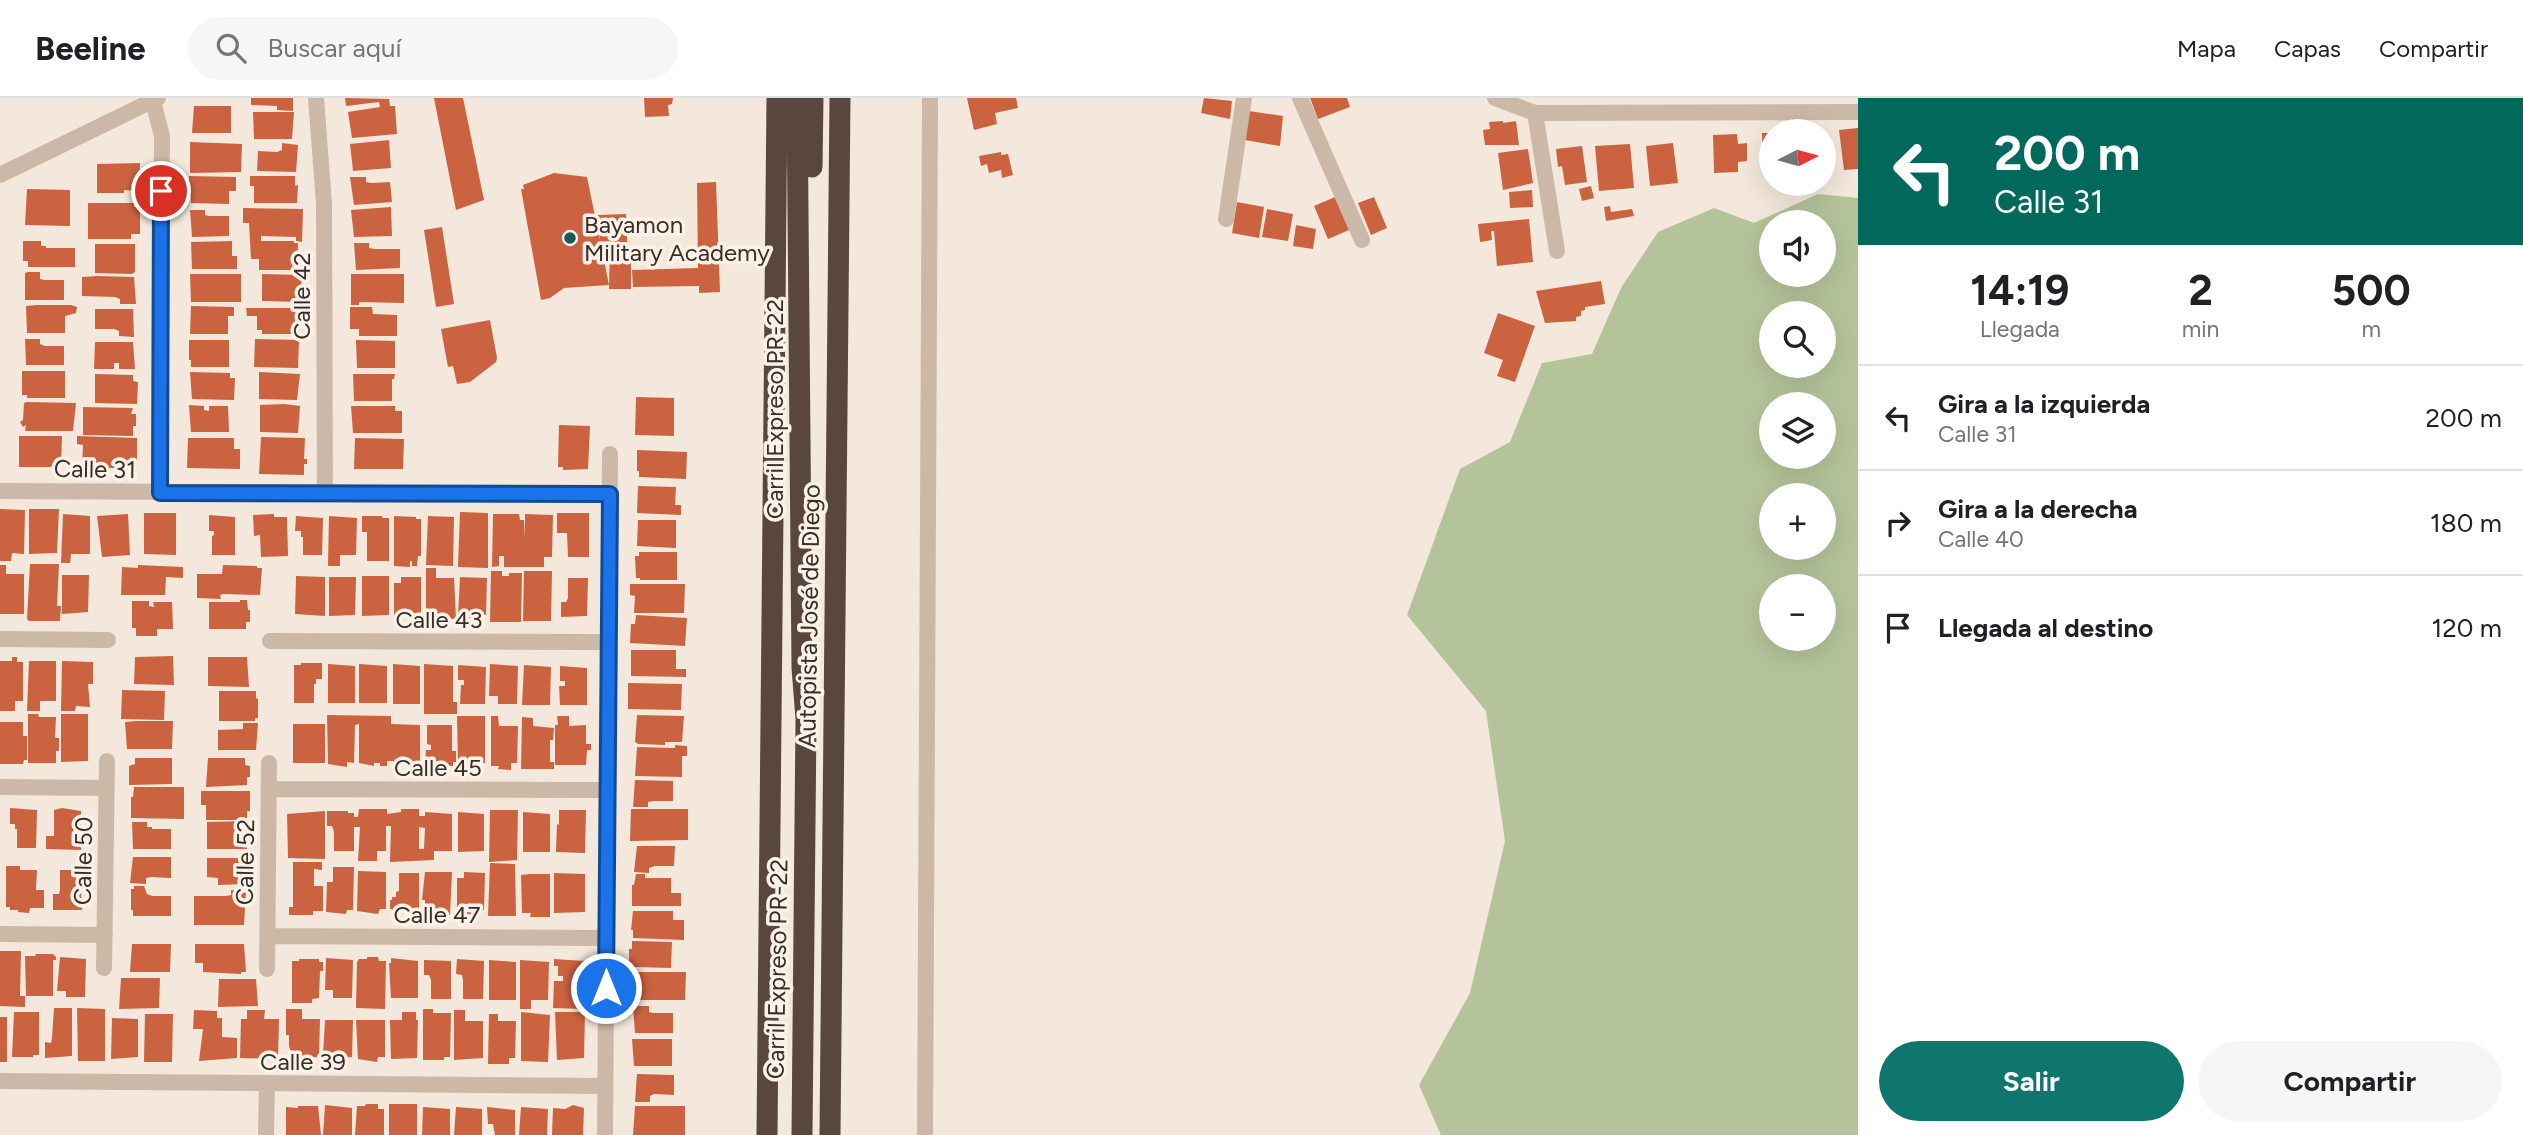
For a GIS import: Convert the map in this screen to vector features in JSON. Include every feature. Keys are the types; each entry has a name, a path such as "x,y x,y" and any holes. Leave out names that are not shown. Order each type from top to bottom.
{"highway":[{"name":"Autopista José de Diego","path":"767,1135 777,98"},
{"name":"Carril Expreso PR-22","path":"797,98 802,668 806,719 802,1135"},
{"name":"Carril Expreso PR-22","path":"806,719 812,667 813,98"},
{"name":"Autopista José de Diego","path":"830,1135 840,98"}],"street":[{"name":"Calle 42","path":"316,98 324,204 325,494"},
{"path":"925,1135 930,98"},
{"path":"1226,219 1244,98"},
{"path":"1300,98 1362,240"},
{"path":"1495,98 1535,113 1858,113"},
{"path":"0,175 155,99 162,136 160,493"},
{"path":"1535,113 1557,251"},
{"path":"605,1135 610,454"},
{"name":"Calle 31","path":"0,491 610,494"},
{"path":"0,639 108,640"},
{"name":"Calle 43","path":"270,641 608,642"},
{"name":"Calle 50","path":"104,968 107,761"},
{"name":"Calle 52","path":"267,969 269,762"},
{"path":"0,787 106,788"},
{"name":"Calle 45","path":"269,789 607,790"},
{"path":"0,934 105,935"},
{"name":"Calle 47","path":"267,936 606,938"},
{"name":"Calle 39","path":"0,1081 605,1086"},
{"path":"266,1135 267,1083"}],"green space":[{"path":"1814,196 1858,198 1858,1135 1441,1135 1419,1085 1470,993 1505,841 1486,711 1407,615 1460,469 1510,442 1542,363 1592,354 1621,288 1658,232 1714,208 1754,223 1759,221 1759,287 1836,287 1836,210 1783,210"}],"building":[{"path":"251,98 293,98 293,111 277,110 277,106 251,105"},
{"path":"345,98 389,99 390,106 395,106 397,134 352,138 348,112 380,107 379,102 346,106"},
{"path":"434,98 463,98 484,200 456,210"},
{"path":"644,98 673,98 672,104 668,105 669,116 645,117"},
{"path":"967,98 1016,98 1018,108 995,113 997,124 974,130"},
{"path":"1204,98 1232,101 1230,119 1201,113"},
{"path":"1310,98 1347,98 1350,107 1318,119"},
{"path":"194,106 231,106 231,133 192,133"},
{"path":"1249,111 1283,116 1280,146 1245,140"},
{"path":"253,112 294,112 292,139 254,139"},
{"path":"1516,121 1519,145 1485,145 1483,130 1490,129 1489,122"},
{"path":"1858,128 1858,169 1844,170 1839,130"},
{"path":"1737,134 1738,144 1747,143 1747,161 1738,162 1738,172 1714,173 1713,135"},
{"path":"389,140 391,168 353,171 350,144"},
{"path":"190,142 242,144 241,172 190,173"},
{"path":"282,143 298,145 296,172 257,171 258,151 277,152 282,150"},
{"path":"1673,143 1678,183 1650,186 1646,146"},
{"path":"1630,144 1634,188 1599,191 1595,146"},
{"path":"1582,146 1587,182 1565,185 1562,166 1558,167 1556,149"},
{"path":"1528,149 1533,183 1503,190 1498,153"},
{"path":"1001,152 1001,155 1008,154 1013,175 1002,178 1001,170 989,173 987,164 981,166 979,156"},
{"path":"140,163 139,191 97,193 97,164"},
{"path":"554,173 587,177 609,285 564,288 550,298 541,300 521,189 524,189 523,185"},
{"path":"189,176 236,177 236,191 229,191 229,204 191,203"},
{"path":"250,176 295,176 295,186 298,185 297,203 254,203 254,186 250,186"},
{"path":"350,177 366,177 366,182 371,183 390,182 392,202 354,205"},
{"path":"716,182 720,292 699,293 699,286 633,287 632,270 698,268 697,183"},
{"path":"1591,186 1594,198 1582,201 1579,189"},
{"path":"27,189 70,190 70,226 25,225"},
{"path":"1532,190 1533,207 1510,208 1509,192"},
{"path":"1335,197 1349,230 1328,239 1314,206"},
{"path":"1374,197 1387,228 1371,235 1358,203"},
{"path":"1237,202 1264,207 1259,238 1232,233"},
{"path":"88,203 134,203 134,207 140,207 140,234 131,234 131,239 88,239"},
{"path":"1610,206 1611,212 1632,209 1634,216 1606,221 1604,207"},
{"path":"391,207 392,236 354,237 351,210"},
{"path":"243,208 303,209 302,242 296,241 296,237 261,236 261,241 298,243 297,270 259,270 259,259 251,259 249,223 243,223"},
{"path":"1267,209 1293,214 1288,241 1262,237"},
{"path":"190,210 205,210 205,215 209,216 229,216 229,236 192,237"},
{"path":"626,214 631,289 609,289 610,241 600,242 598,215"},
{"path":"1529,219 1533,262 1497,266 1494,231 1491,231 1492,240 1480,242 1478,224"},
{"path":"1296,225 1316,229 1313,249 1293,246"},
{"path":"442,227 454,304 436,307 424,230"},
{"path":"23,241 41,241 41,246 46,248 75,248 75,267 28,267 28,261 23,261"},
{"path":"232,241 232,256 237,256 237,269 192,269 191,242"},
{"path":"354,243 369,243 369,248 375,249 400,249 400,268 356,270"},
{"path":"95,244 135,244 135,272 95,273"},
{"path":"40,272 40,279 64,280 64,300 25,300 25,273"},
{"path":"190,274 241,274 241,302 191,302"},
{"path":"262,274 302,275 300,302 262,301"},
{"path":"351,274 404,274 404,303 359,302 359,305 351,305"},
{"path":"82,277 134,277 136,304 120,304 120,299 115,297 82,296"},
{"path":"1601,281 1605,304 1585,307 1581,316 1576,317 1576,321 1545,323 1536,291"},
{"path":"26,306 77,307 76,313 65,316 65,333 27,333"},
{"path":"191,306 234,307 234,316 228,316 228,334 190,334"},
{"path":"350,307 372,307 373,314 397,315 397,336 359,336 359,329 350,329"},
{"path":"246,308 301,308 299,334 262,334 262,330 257,330 257,316 247,316"},
{"path":"95,309 133,309 134,337 119,336 119,331 114,329 95,329"},
{"path":"1498,313 1535,326 1515,382 1497,376 1503,360 1484,353"},
{"path":"490,320 496,362 470,382 457,384 453,366 448,367 441,329"},
{"path":"25,339 40,339 40,344 45,346 64,346 64,365 26,365"},
{"path":"255,339 299,340 298,368 254,367"},
{"path":"189,340 229,340 229,367 191,367"},
{"path":"356,340 395,341 395,368 357,368"},
{"path":"95,342 133,342 135,369 119,369 119,363 114,363 114,369 94,369"},
{"path":"22,371 65,371 65,398 27,398 27,395 22,395"},
{"path":"190,372 230,373 230,378 235,378 234,400 192,399"},
{"path":"259,372 300,374 297,400 259,399"},
{"path":"95,374 133,375 133,381 138,382 137,404 95,403"},
{"path":"353,374 395,374 392,379 392,401 354,401"},
{"path":"636,397 674,398 674,436 635,435"},
{"path":"24,403 76,403 73,431 25,431 26,425 23,427 20,422 23,420"},
{"path":"189,405 204,406 204,410 209,411 209,406 228,406 229,432 191,432"},
{"path":"260,405 300,406 298,433 260,432"},
{"path":"351,406 395,406 395,411 402,411 402,433 353,433"},
{"path":"83,407 133,408 131,414 136,414 136,426 133,426 133,436 83,435"},
{"path":"559,425 590,426 588,469 563,470 563,467 558,467"},
{"path":"19,436 62,436 61,467 19,467"},
{"path":"77,436 137,438 137,468 82,468 83,445 77,444"},
{"path":"261,437 305,438 304,459 307,459 307,464 304,464 304,475 259,474"},
{"path":"188,438 234,438 234,449 240,449 240,469 187,468"},
{"path":"355,438 404,439 403,469 354,469"},
{"path":"637,450 687,452 686,479 639,477"},
{"path":"638,486 676,487 675,505 681,505 681,515 637,513"},
{"path":"0,509 25,510 24,554 12,553 11,561 0,561"},
{"path":"29,509 59,509 57,553 29,554"},
{"path":"460,512 488,513 488,568 458,567"},
{"path":"144,513 176,513 176,555 144,554"},
{"path":"557,513 589,513 589,557 568,557 567,533 557,533"},
{"path":"63,514 90,516 90,554 71,554 70,563 61,563"},
{"path":"128,514 130,555 102,557 97,516"},
{"path":"274,514 274,517 287,517 288,556 261,557 260,535 254,536 253,515"},
{"path":"493,514 519,514 520,520 524,520 525,539 525,514 553,515 552,557 544,557 544,567 504,567 504,556 499,556 499,566 492,567"},
{"path":"209,515 235,517 235,555 212,555 214,531 209,531"},
{"path":"296,516 323,518 322,555 303,555 301,531 295,531"},
{"path":"329,516 357,518 356,555 340,555 340,566 328,566"},
{"path":"362,516 389,518 389,561 367,561 367,532 362,532"},
{"path":"394,516 421,519 421,556 418,556 417,566 412,566 410,561 410,567 394,566"},
{"path":"428,516 454,517 453,566 426,565"},
{"path":"638,520 676,520 676,548 637,546"},
{"path":"639,552 677,552 677,580 636,578 635,556 639,556"},
{"path":"30,564 59,564 57,606 61,606 60,621 27,619"},
{"path":"0,565 6,565 6,574 24,574 24,614 0,614"},
{"path":"138,565 183,567 183,578 166,577 165,595 121,595 122,567 138,568"},
{"path":"223,565 262,568 260,595 223,594 220,595 221,599 197,598 197,574 222,574"},
{"path":"426,568 436,568 436,578 454,578 456,619 426,617"},
{"path":"491,571 502,571 502,576 522,573 521,622 490,622"},
{"path":"524,571 552,571 551,621 523,621"},
{"path":"62,575 89,575 88,612 62,614"},
{"path":"296,576 325,577 325,616 295,614"},
{"path":"362,576 389,576 389,615 362,616"},
{"path":"329,577 356,577 355,615 329,616"},
{"path":"401,577 421,577 421,615 394,616 394,583 401,583"},
{"path":"460,577 487,578 486,615 480,615 479,619 458,617"},
{"path":"568,578 588,578 587,616 561,617 561,602 566,602 568,598"},
{"path":"630,584 685,584 684,613 634,613 635,596 630,595"},
{"path":"247,600 250,610 250,622 246,622 246,629 209,629 209,602"},
{"path":"132,601 149,601 149,606 154,607 153,602 172,602 173,629 157,629 157,636 136,636 136,628 132,628"},
{"path":"636,615 687,618 685,646 630,643 631,624 635,624"},
{"path":"631,650 676,650 676,669 686,669 686,677 631,676"},
{"path":"173,656 174,685 134,684 135,657"},
{"path":"12,657 17,657 17,662 23,662 23,701 15,701 15,711 0,711 0,661 12,661"},
{"path":"208,657 247,657 249,687 208,686"},
{"path":"29,661 56,661 56,701 40,701 40,711 27,711"},
{"path":"62,661 93,662 93,684 88,684 90,707 76,706 75,711 61,711"},
{"path":"322,663 322,679 316,679 314,684 314,703 294,703 294,665"},
{"path":"328,664 355,666 355,703 328,703"},
{"path":"359,664 387,666 387,703 359,703"},
{"path":"393,664 420,666 420,704 393,704"},
{"path":"424,664 453,666 453,702 457,702 457,714 424,714"},
{"path":"490,664 518,666 517,704 498,704 498,696 489,696"},
{"path":"458,665 486,667 485,704 460,704 461,685 464,685 464,680 458,680"},
{"path":"524,665 551,667 550,705 522,705"},
{"path":"560,666 587,668 587,705 560,705 559,686 565,686 565,681 560,681"},
{"path":"628,683 682,684 681,710 628,709"},
{"path":"122,690 165,691 164,720 121,719"},
{"path":"219,691 256,691 258,718 255,718 255,721 219,721"},
{"path":"28,714 56,717 55,738 59,738 59,751 56,751 56,763 28,763"},
{"path":"61,714 88,714 88,761 61,762"},
{"path":"327,715 391,716 391,724 420,725 420,762 393,764 393,761 387,761 387,766 380,766 380,763 374,763 374,766 359,763 359,724 355,725 354,763 347,762 347,767 328,764"},
{"path":"637,715 684,716 682,742 665,742 665,745 638,744 635,742"},
{"path":"457,716 485,716 485,763 458,764"},
{"path":"491,716 498,716 499,726 518,726 517,763 511,763 511,770 491,766"},
{"path":"557,716 569,716 569,726 586,725 586,744 591,744 591,750 587,750 586,765 555,765"},
{"path":"522,717 533,718 533,726 554,728 553,740 550,740 550,762 554,762 554,769 521,769"},
{"path":"173,721 172,749 127,749 125,722"},
{"path":"0,722 23,722 23,736 27,736 27,760 24,760 23,764 0,764"},
{"path":"243,723 258,723 256,750 218,750 218,730 243,729"},
{"path":"293,724 325,724 325,763 293,763"},
{"path":"427,725 452,725 452,751 456,751 456,762 453,762 453,766 425,765 426,750 431,750 431,745 427,744"},
{"path":"675,745 687,746 687,756 682,756 682,777 635,776 637,747 675,748"},
{"path":"135,758 172,758 172,784 129,785 129,766 135,764"},
{"path":"208,758 245,758 245,765 250,766 247,785 206,787"},
{"path":"635,780 673,781 673,801 653,801 648,802 648,807 633,807"},
{"path":"134,787 184,787 184,819 131,818"},
{"path":"201,791 250,791 250,811 247,811 247,818 206,820 206,805 201,805"},
{"path":"10,808 37,810 36,848 17,848 17,829 15,824 10,824"},
{"path":"62,808 81,811 81,850 46,849 46,836 54,836 54,810"},
{"path":"359,809 387,809 387,814 401,812 401,809 419,809 419,816 425,816 425,812 452,814 452,851 434,851 434,860 390,862 391,826 386,826 386,851 377,851 377,861 358,861 360,827 354,827 354,851 334,851 334,832 332,826 327,826 327,811 348,811 358,817","holes":["419,827 425,828 424,849 419,849"]},
{"path":"631,809 688,809 688,840 630,841"},
{"path":"490,810 518,810 517,860 489,862"},
{"path":"559,810 586,810 585,853 556,852"},
{"path":"325,811 325,859 288,858 287,814"},
{"path":"458,812 484,814 484,851 458,852"},
{"path":"523,812 550,814 550,852 523,852"},
{"path":"247,821 247,849 207,849 207,822"},
{"path":"132,822 147,822 147,827 152,829 171,829 171,849 133,849"},
{"path":"637,846 675,846 674,866 655,866 649,868 649,873 634,872"},
{"path":"133,857 171,857 171,878 151,877 146,878 146,884 130,883"},
{"path":"207,858 245,858 245,864 249,864 246,884 218,885 218,878 207,877"},
{"path":"293,862 322,862 322,870 314,869 314,886 323,886 323,911 313,911 313,915 289,915 289,907 293,907"},
{"path":"490,863 515,864 516,916 488,916"},
{"path":"6,866 20,866 20,870 37,870 36,890 44,890 44,908 30,908 29,913 6,907"},
{"path":"333,867 354,867 353,910 347,910 346,914 326,912 327,882 333,882"},
{"path":"60,870 80,870 82,910 53,910 53,894 59,894 60,890"},
{"path":"358,871 386,872 386,909 380,909 378,914 357,911"},
{"path":"425,872 452,872 450,915 425,912 425,900 422,900"},
{"path":"464,872 485,873 484,910 478,911 476,919 457,917 457,878 464,878"},
{"path":"399,873 419,873 419,910 392,912 390,909 390,900 396,897 396,892 399,891"},
{"path":"554,873 585,874 585,912 554,913"},
{"path":"550,874 550,917 530,917 531,913 522,913 521,875"},
{"path":"636,874 645,874 645,878 671,878 671,893 681,893 681,906 632,906 632,885"},
{"path":"134,886 144,886 147,894 152,896 171,896 171,916 133,916 131,889 134,889"},
{"path":"231,890 246,890 244,925 194,925 194,896 226,896 231,895"},
{"path":"633,911 673,911 673,920 684,920 684,940 633,938"},
{"path":"632,941 672,942 671,968 635,967 635,970 629,967"},
{"path":"132,944 171,944 170,972 130,972"},
{"path":"195,944 244,944 246,972 203,972 203,963 195,963"},
{"path":"0,951 21,951 20,996 25,996 25,1007 0,1006"},
{"path":"35,954 53,954 56,957 56,960 53,960 53,996 26,996 25,956 36,956"},
{"path":"60,957 86,959 85,997 66,997 66,991 57,991"},
{"path":"367,957 378,957 379,961 386,961 385,1009 356,1008 357,962"},
{"path":"326,958 353,960 352,998 333,998 333,990 325,990"},
{"path":"391,958 418,961 418,998 391,998"},
{"path":"319,959 319,962 323,962 319,998 312,999 312,1003 292,1003 292,961"},
{"path":"457,959 484,961 483,999 463,999 462,975 456,974"},
{"path":"554,959 585,961 583,1009 553,1008 554,981 563,981 563,976 558,976 558,966 554,966"},
{"path":"424,960 451,961 451,999 431,999 431,980 429,975 424,975"},
{"path":"489,960 516,962 516,1000 489,1000"},
{"path":"520,960 549,962 548,1000 531,1000 531,1009 520,1009"},
{"path":"633,972 686,972 685,1000 635,1000 635,994 632,994"},
{"path":"121,978 160,978 159,1008 119,1009"},
{"path":"219,979 256,979 258,1006 218,1007"},
{"path":"633,1006 649,1006 649,1012 653,1013 673,1013 673,1033 635,1033"},
{"path":"54,1008 72,1008 72,1056 45,1058 45,1042 51,1043 52,1038"},
{"path":"77,1008 105,1009 105,1061 78,1061"},
{"path":"286,1009 302,1009 302,1019 320,1019 319,1057 293,1058 289,1035 286,1035"},
{"path":"423,1009 433,1009 433,1013 451,1013 450,1057 444,1057 444,1060 423,1060"},
{"path":"194,1010 217,1011 217,1018 222,1018 222,1037 237,1038 237,1058 199,1061 203,1029 193,1029"},
{"path":"247,1010 265,1010 264,1019 279,1019 278,1059 240,1058 241,1019 247,1019"},
{"path":"454,1010 465,1010 465,1021 483,1021 483,1058 454,1060"},
{"path":"14,1012 39,1012 39,1055 12,1057"},
{"path":"402,1012 416,1012 417,1058 391,1059 390,1020 402,1020"},
{"path":"521,1012 550,1015 548,1062 521,1061"},
{"path":"555,1012 585,1012 584,1058 557,1060"},
{"path":"145,1014 173,1014 172,1062 144,1062"},
{"path":"489,1014 498,1014 498,1021 516,1021 515,1058 509,1058 509,1064 488,1064"},
{"path":"0,1017 7,1017 7,1062 0,1062"},
{"path":"112,1018 138,1019 138,1057 111,1059"},
{"path":"325,1020 353,1020 352,1057 325,1059"},
{"path":"356,1020 385,1020 385,1057 378,1057 377,1062 358,1059"},
{"path":"632,1039 672,1039 672,1066 634,1066"},
{"path":"637,1074 674,1075 674,1095 654,1094 650,1096 650,1102 635,1102"},
{"path":"378,1104 378,1109 384,1109 384,1135 355,1135 357,1106"},
{"path":"389,1104 417,1104 417,1135 389,1135"},
{"path":"325,1105 352,1108 352,1135 323,1135"},
{"path":"573,1105 584,1108 583,1135 552,1135 553,1108 565,1109"},
{"path":"318,1106 321,1135 286,1135 286,1107"},
{"path":"635,1106 685,1106 685,1135 633,1135"},
{"path":"423,1107 450,1109 450,1135 422,1135"},
{"path":"456,1107 482,1109 482,1135 454,1135"},
{"path":"487,1107 515,1110 515,1135 495,1135 493,1124 488,1124"},
{"path":"521,1107 548,1109 547,1135 519,1135"}],"place":[{"name":"Bayamon Military Academy","path":"570,238"}],"route":[{"path":"161,191 160,493 610,494 606,988"}]}
